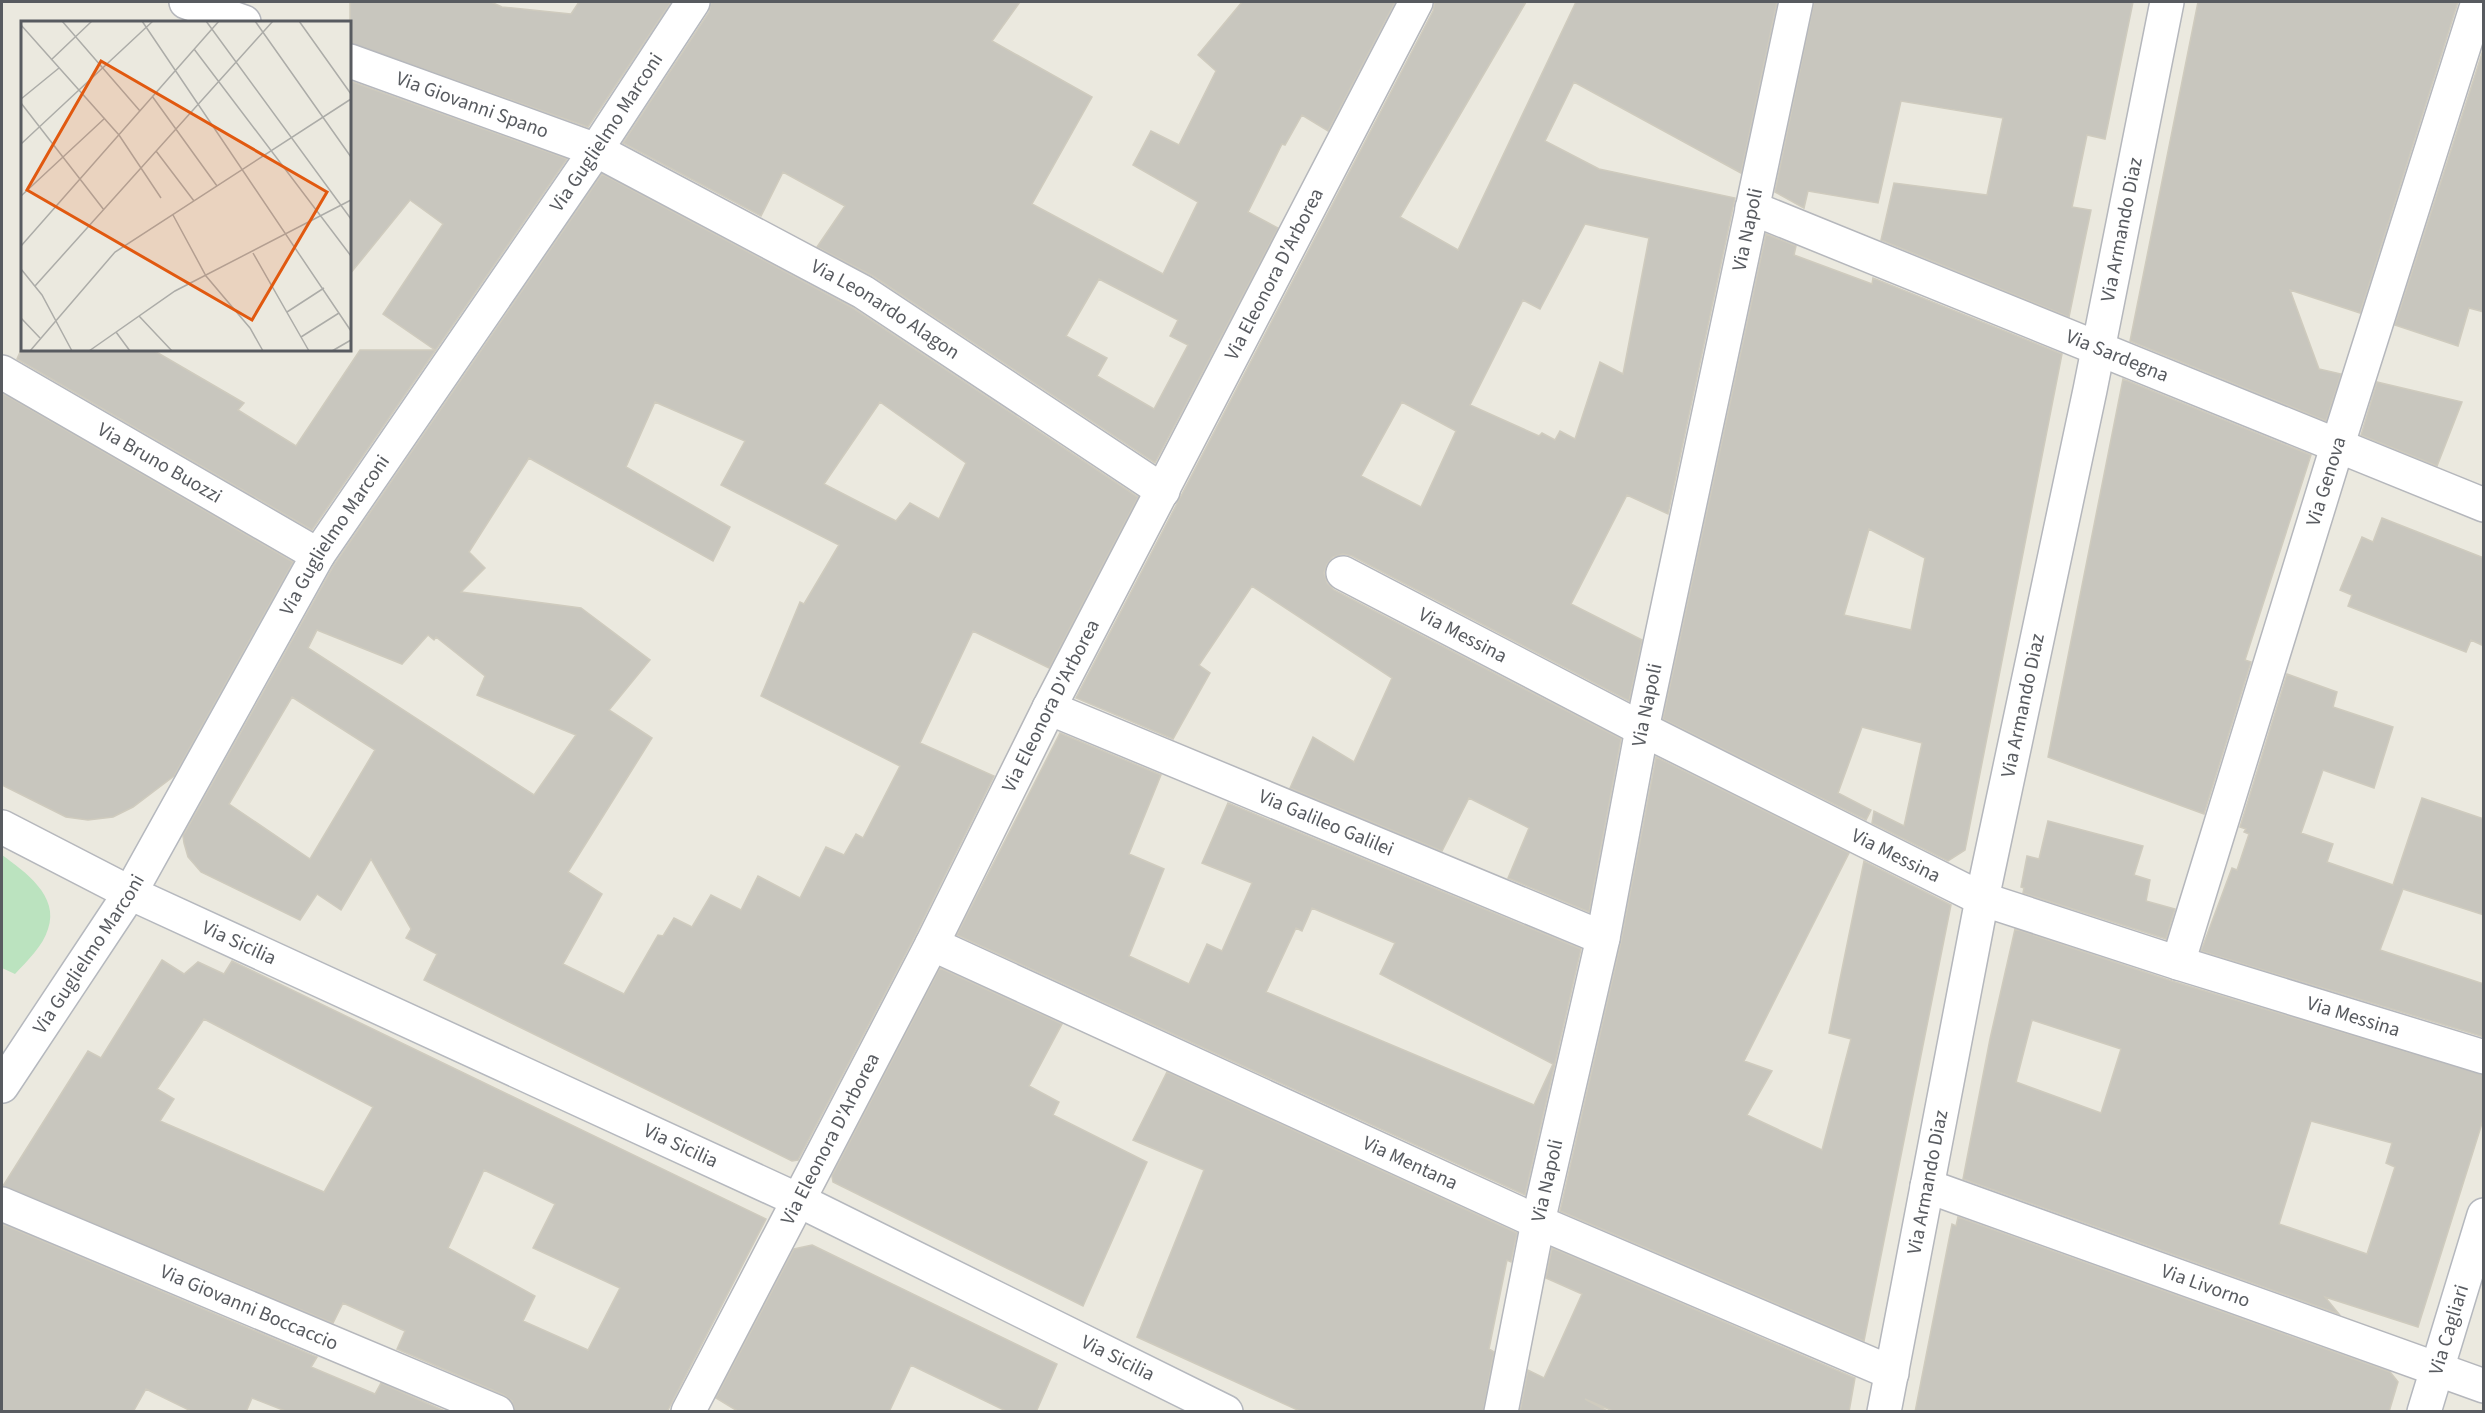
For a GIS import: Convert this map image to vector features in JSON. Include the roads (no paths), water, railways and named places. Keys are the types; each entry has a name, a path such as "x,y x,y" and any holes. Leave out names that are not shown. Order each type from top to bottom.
{"street":[{"path":"186,2 241,21"},
{"name":"Via Guglielmo Marconi","path":"2,1086 130,893 318,555 596,150 693,2"},
{"name":"Via Eleonora D'Arborea","path":"688,1412 932,944 1049,708 1416,2"},
{"name":"Via Napoli","path":"1501,1412 1538,1222 1603,938 1642,729 1796,2"},
{"name":"Via Armando Diaz","path":"1884,1412 1982,899 2098,350 2167,2"},
{"name":"Via Genova","path":"2178,963 2337,447 2478,2"},
{"name":"Via Giovanni Spano","path":"351,61 596,150"},
{"name":"Via Leonardo Alagon","path":"596,150 863,291 1163,491"},
{"name":"Via Sardegna","path":"1752,208 2484,505"},
{"name":"Via Bruno Buozzi","path":"2,372 318,555"},
{"name":"Via Messina","path":"1342,573 1642,729 1982,899 2178,963 2484,1057"},
{"name":"Via Galileo Galilei","path":"1049,708 1603,938"},
{"name":"Via Sicilia","path":"2,827 130,893 798,1200 1226,1412"},
{"name":"Via Mentana","path":"932,944 1538,1222 1892,1372"},
{"name":"Via Livorno","path":"1927,1186 2484,1386"},
{"name":"Via Giovanni Boccaccio","path":"2,1204 497,1412"},
{"name":"Via Cagliari","path":"2424,1412 2439,1369 2484,1215"}]}
